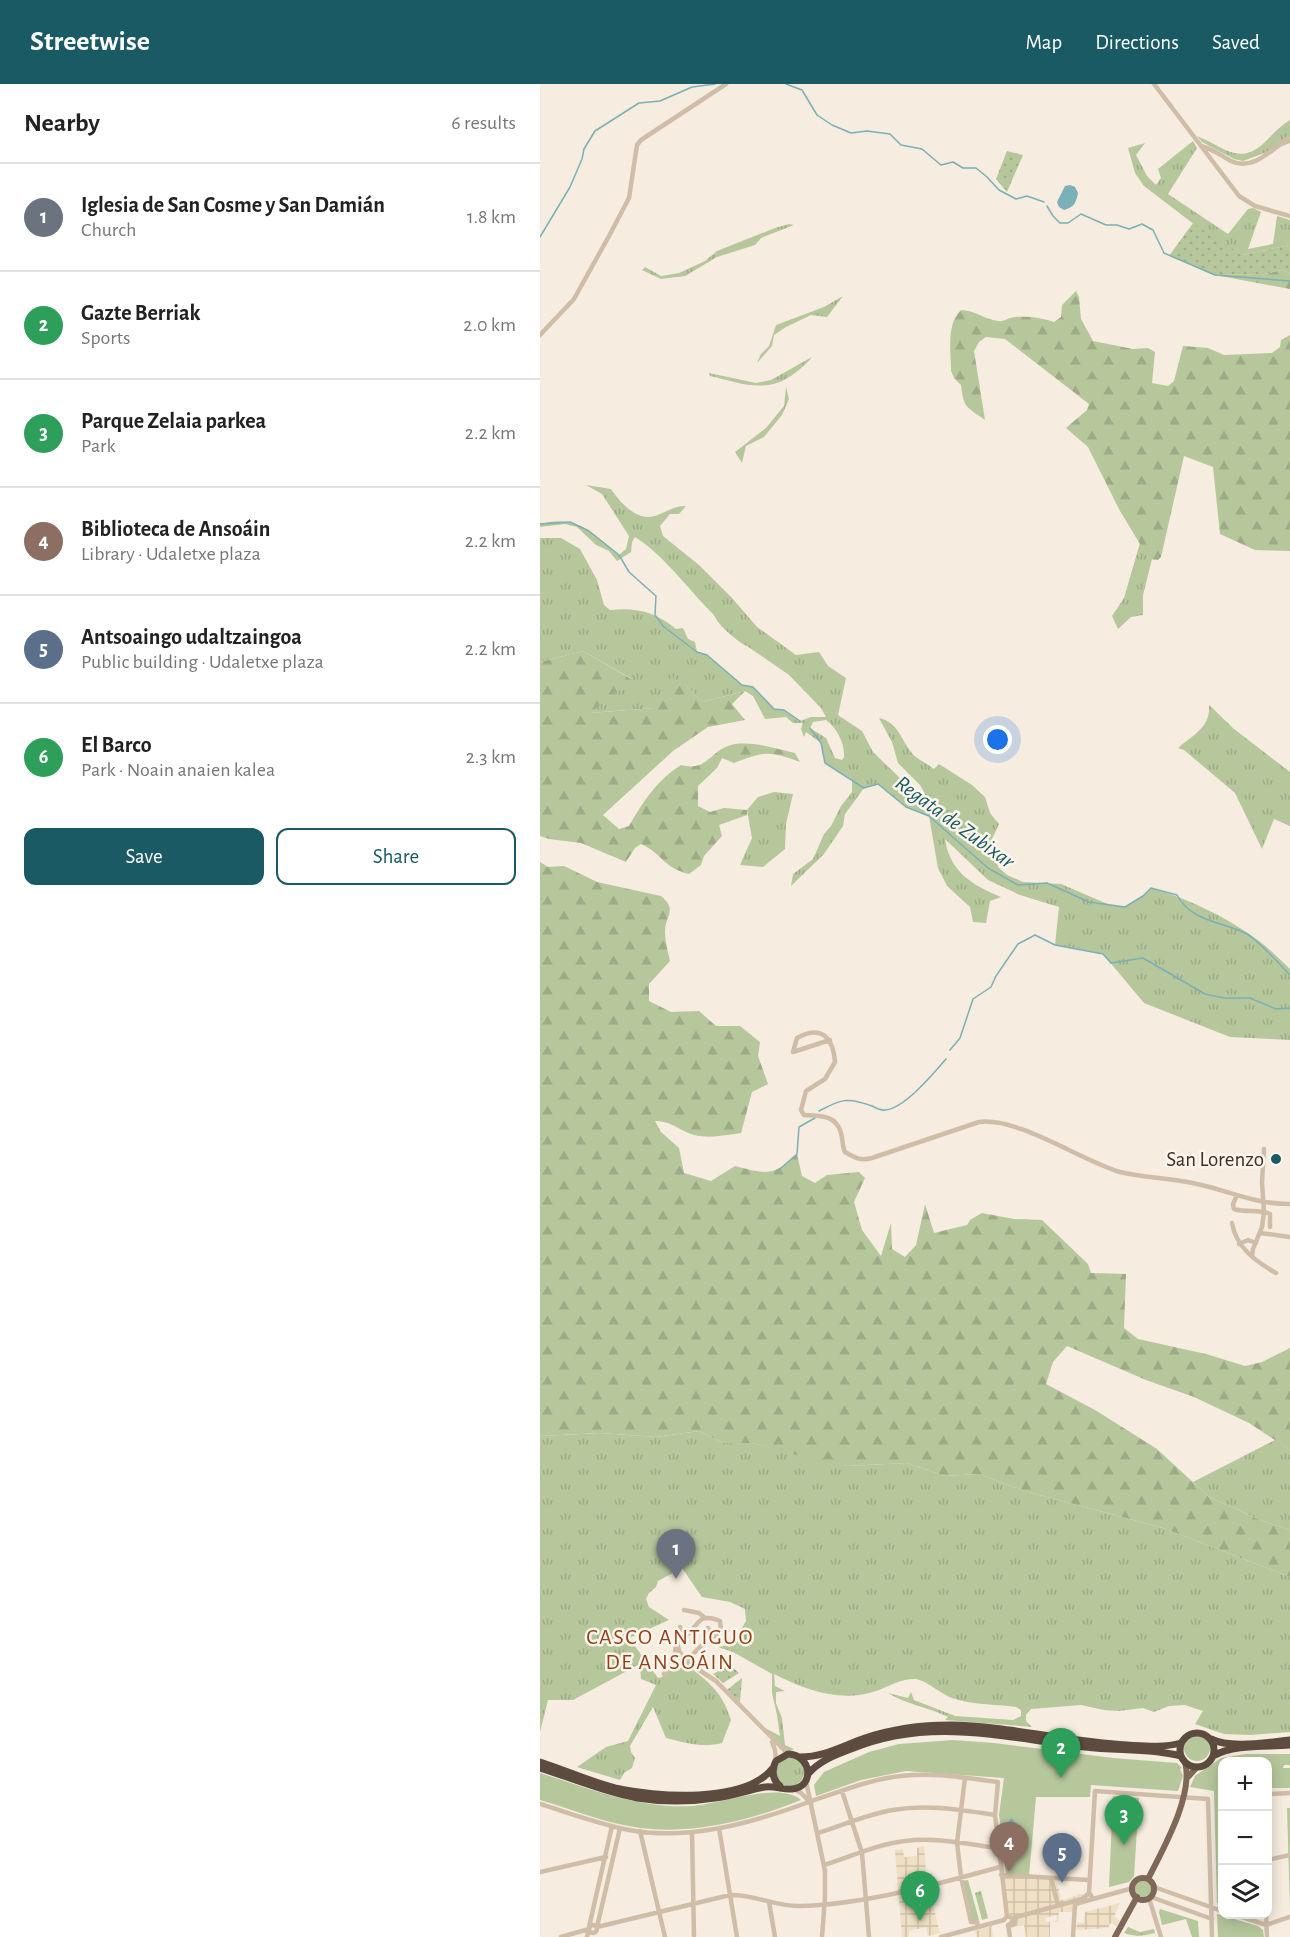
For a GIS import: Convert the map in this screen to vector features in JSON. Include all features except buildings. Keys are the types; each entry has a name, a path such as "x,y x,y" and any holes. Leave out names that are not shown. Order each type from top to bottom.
{"highway":[{"path":"540,1762 601,1784 630,1791 648,1794 692,1795 728,1791 761,1781 788,1754 800,1757 821,1755 865,1738 919,1726 951,1725 1116,1745 1155,1747 1181,1743 1192,1733 1203,1733 1211,1739 1226,1744 1290,1740"},
{"path":"775,1765 774,1778 780,1786 794,1789 819,1764 865,1743 903,1733 925,1731 979,1732 1085,1747 1165,1752 1197,1767 1207,1764 1213,1756 1224,1751 1290,1745"},
{"path":"1211,1739 1213,1756"},
{"path":"1181,1743 1183,1759"},
{"path":"800,1757 806,1764 807,1777"},
{"path":"540,1768 620,1794 666,1801 716,1798 780,1786"}],"main road":[{"path":"1148,1879 1172,1832 1183,1795 1186,1780 1183,1759"},
{"path":"1186,1780 1197,1767"},
{"path":"1138,1879 1148,1879 1154,1887 1150,1897 1143,1899 1137,1897 1132,1888 1138,1879"},
{"path":"1115,1937 1137,1897"}],"street":[{"path":"540,335 574,299 629,198 637,145 641,140 726,84"},
{"path":"1154,84 1239,196 1255,206 1290,216"},
{"path":"1201,146 1211,148 1232,162 1244,165 1257,160 1290,137"},
{"path":"830,1040 793,1052 797,1038 810,1032 825,1035 830,1040 835,1062 825,1079 806,1091 801,1110 804,1115 821,1115 833,1120 841,1133 845,1152 862,1161 990,1120 1017,1128 1120,1172 1195,1183 1264,1203 1290,1204"},
{"path":"1252,1256 1264,1212 1262,1182 1264,1149"},
{"path":"1237,1195 1233,1204 1234,1209 1270,1214 1270,1227"},
{"path":"1232,1223 1239,1244 1259,1263 1275,1273"},
{"path":"1260,1233 1290,1237"},
{"path":"1239,1244 1248,1240 1254,1240 1256,1243"},
{"path":"684,1610 720,1621 721,1631 684,1661"},
{"path":"664,1674 676,1656 677,1642 692,1631 694,1623 705,1618"},
{"path":"680,1627 684,1637"},
{"path":"708,1628 712,1637"},
{"path":"675,1633 684,1661"},
{"path":"676,1656 716,1681 788,1754"},
{"path":"766,1732 774,1744 775,1765"},
{"path":"540,1804 620,1828 662,1834 692,1833 770,1815 879,1779 923,1775 999,1782 995,1815 1005,1918"},
{"path":"807,1777 806,1790 811,1803 824,1866 825,1904 822,1937"},
{"path":"965,1778 957,1843 961,1877 971,1922 977,1922 974,1937"},
{"path":"794,1789 811,1803"},
{"path":"842,1791 862,1853 869,1937"},
{"path":"1094,1899 1089,1893 1089,1880 1095,1791 1208,1798 1212,1937"},
{"path":"1272,1794 1290,1793"},
{"path":"818,1833 878,1813 912,1808 995,1815"},
{"path":"587,1937 612,1826"},
{"path":"596,1932 620,1828"},
{"path":"719,1828 737,1937"},
{"path":"640,1831 665,1937"},
{"path":"692,1833 694,1937"},
{"path":"824,1866 903,1841 934,1839 998,1848"},
{"path":"1272,1859 1290,1855"},
{"path":"540,1872 606,1857"},
{"path":"589,1928 596,1932 658,1912 730,1895 784,1906 825,1904 867,1898 1000,1867"},
{"path":"1001,1875 1089,1880"},
{"path":"1052,1878 1058,1905"},
{"path":"1154,1887 1218,1909"},
{"path":"1073,1937 1075,1904 1132,1888"},
{"path":"1008,1926 1015,1924 1016,1917 1082,1899 1089,1893"},
{"path":"1150,1897 1212,1918"},
{"path":"1150,1897 1161,1937"},
{"path":"769,1902 775,1937"},
{"path":"941,1937 955,1935 1011,1917 1013,1920 1008,1926"},
{"path":"1248,1919 1266,1925 1290,1917"},
{"path":"1266,1919 1267,1937"},
{"path":"1008,1926 1010,1937"},
{"path":"561,1937 589,1928"}],"green space":[{"path":"1290,120 1290,143 1243,161 1234,159 1202,142 1197,136 1231,152 1247,153 1256,149"},
{"path":"1193,141 1197,148 1168,194 1228,234 1248,209 1253,208 1261,212 1248,249 1273,244 1277,216 1290,220 1290,245 1242,255 1208,235 1144,186 1135,173 1128,148 1145,143 1136,155 1147,176 1156,185 1161,178 1158,169"},
{"path":"1007,151 1023,155 1007,192 996,179"},
{"path":"1193,223 1242,255 1290,245 1290,273 1281,270 1265,274 1215,275 1169,256"},
{"path":"789,224 794,225 761,238 755,245 717,257 685,276 661,279 642,270 645,267 661,276 679,273 705,261 717,251"},
{"path":"1281,270 1290,273 1290,289 1215,275 1265,274"},
{"path":"1076,291 1079,297 1081,319 1093,341 1133,349 1148,348 1155,352 1152,383 1168,386 1174,381 1183,346 1208,348 1224,355 1272,353 1280,347 1281,340 1290,335 1290,551 1255,550 1220,534 1213,467 1184,456 1161,557 1158,560 1149,559 1120,511 1088,447 1066,428 1087,410 1089,404 1005,339 986,337 979,342 974,351 985,420 967,406 963,399 961,385 951,371 951,330 961,310 998,321 1025,317 1054,322 1061,317 1062,305"},
{"path":"843,296 827,317 811,315 774,335 772,346 757,363 761,354 769,346 776,325 824,307"},
{"path":"812,357 795,373 774,384 754,385 732,382 710,376 709,373 756,383 771,380"},
{"path":"786,387 789,399 782,415 764,437 746,446 742,463 735,452 766,428 784,406"},
{"path":"586,485 611,489 627,508 643,517 686,506 679,514 670,514 660,526 663,536 699,565 757,627 796,655 819,652 828,666 846,678 838,715 862,731 873,752 903,781 917,801 922,803 925,801 925,794 920,785 898,763 892,742 879,718 895,727 916,757 934,769 939,764 972,785 985,797 990,813 999,824 991,841 997,849 998,867 1007,875 1023,882 1061,884 1110,905 1125,907 1151,888 1207,910 1234,924 1263,944 1290,969 1290,1040 1230,1037 1144,1003 1103,954 1055,945 1059,907 1020,895 988,880 945,839 957,869 981,888 1001,897 990,901 986,923 973,922 970,907 947,886 938,868 929,816 906,807 878,784 864,788 845,814 843,826 824,854 791,886 793,874 813,859 824,834 852,792 852,779 825,763 821,743 806,732 804,737 801,729 803,723 793,723 786,717 765,719 753,696 745,691 702,702 685,684 654,708 589,713 632,679 583,651 540,662 540,538 561,538 580,549 597,580 604,605 610,610 637,610 661,618 676,629 683,628 688,639 695,642 697,652 707,655 742,685 753,687 774,709 784,710 800,721 811,717 826,717 821,708 789,675 724,629 665,562 635,537 631,552 617,561 609,551 596,545 577,527 565,524 540,527 540,524 565,522 584,527 619,555 626,549 629,536 602,494","holes":["826,720 842,742 844,752 842,760 835,758 826,738 810,728 813,722"]},
{"path":"1140,543 1149,559 1152,559 1143,595 1143,615 1131,617 1118,629 1112,616 1124,598"},
{"path":"583,651 633,680 590,713 654,708 671,677 685,684 702,702 745,691 732,704 745,720 708,727 673,751 603,815 619,829 629,826 651,792 672,771 681,765 697,766 731,745 755,744 780,749 795,753 800,762 774,754 753,756 734,763 722,758 717,768 698,786 698,806 710,812 724,808 747,810 747,815 719,825 722,836 704,856 701,865 689,874 673,868 641,844 635,848 626,862 581,843 540,836 540,662"},
{"path":"1209,705 1234,729 1290,772 1290,826 1274,819 1262,849 1235,793 1184,750 1178,748 1204,725 1209,713"},
{"path":"774,792 793,794 786,824 785,849 763,867 740,865 752,838 747,810 758,797"},
{"path":"540,862 548,867 564,866 597,882 661,896 670,909 665,931 670,961 649,984 649,1001 671,1012 699,1011 716,1026 740,1026 760,1042 758,1056 768,1084 752,1092 741,1133 706,1137 689,1133 665,1122 655,1121 661,1132 679,1148 684,1173 711,1181 735,1166 769,1172 782,1167 797,1154 802,1176 815,1183 827,1175 859,1172 865,1178 854,1202 862,1230 881,1256 891,1223 892,1249 905,1257 916,1245 925,1204 934,1233 967,1225 970,1220 982,1213 1014,1219 1042,1220 1088,1264 1091,1273 1126,1274 1124,1328 1138,1339 1206,1354 1245,1366 1262,1362 1290,1348 1290,1450 1249,1423 1194,1397 1146,1380 1067,1346 1053,1362 1046,1384 1095,1410 1157,1449 1209,1497 1260,1520 1290,1530 1290,1577 1163,1528 1025,1491 979,1474 945,1476 907,1463 847,1466 752,1443 723,1443 699,1431 656,1437 600,1433 540,1436"},
{"path":"699,1431 723,1443 752,1443 847,1466 907,1463 945,1476 979,1474 1025,1491 1163,1528 1290,1577 1290,1732 1224,1734 1195,1724 1203,1711 1185,1705 1169,1706 1154,1712 1143,1708 1119,1711 1081,1705 1031,1709 1026,1715 1026,1721 1032,1727 945,1720 948,1717 888,1693 908,1698 911,1692 914,1700 955,1716 1013,1720 1021,1716 1021,1710 1016,1707 960,1700 915,1679 900,1681 876,1691 850,1696 811,1690 774,1674 775,1686 785,1691 776,1692 776,1703 782,1718 785,1745 794,1749 790,1751 783,1748 765,1728 780,1736 772,1693 772,1674 733,1652 718,1647 733,1644 746,1621 745,1609 730,1602 702,1597 682,1568 658,1581 646,1599 649,1607 669,1620 629,1638 658,1678 680,1663 684,1668 688,1666 715,1689 724,1702 731,1720 722,1743 701,1745 666,1738 653,1707 630,1746 635,1758 632,1768 624,1773 620,1780 577,1767 606,1747 628,1741 656,1685 641,1679 640,1664 573,1700 548,1700 540,1732 540,1436 600,1433 656,1437"},
{"path":"1275,1440 1290,1450 1290,1530 1260,1520 1209,1497 1193,1482"},
{"path":"730,1665 739,1673 723,1683 713,1674"},
{"path":"742,1678 740,1702 727,1690"},
{"path":"1197,1735 1206,1739 1210,1748 1206,1757 1197,1761 1188,1757 1184,1748 1188,1739"},
{"path":"953,1740 1177,1763 1182,1768 1180,1769 1183,1776 1178,1791 1091,1785 1090,1797 1036,1797 1029,1876 1006,1874 999,1815 1004,1778 906,1771 861,1780 816,1796 814,1785 824,1772 869,1752 899,1744"},
{"path":"1246,1754 1290,1754 1290,1765 1284,1765 1283,1768 1290,1768 1290,1788 1272,1788 1272,1757 1227,1757"},
{"path":"790,1758 800,1762 804,1772 800,1782 790,1786 780,1782 776,1772 780,1762"},
{"path":"1218,1760 1218,1903 1214,1791 1190,1787 1195,1776"},
{"path":"540,1773 615,1797 653,1804 693,1806 765,1793 791,1795 801,1800 781,1808 719,1825 676,1830 634,1827 610,1822 540,1800"},
{"path":"1113,1796 1139,1798 1134,1876 1129,1882 1109,1887"},
{"path":"1287,1808 1290,1808 1290,1910"},
{"path":"968,1880 979,1920 971,1922 962,1881"},
{"path":"1143,1881 1149,1883 1151,1889 1149,1895 1143,1897 1137,1895 1135,1889 1137,1883"},
{"path":"981,1891 988,1918 982,1920 975,1893"},
{"path":"1160,1909 1198,1921 1199,1937 1192,1937 1186,1919 1162,1925"},
{"path":"1217,1914 1218,1919 1234,1919 1258,1926 1263,1930 1264,1937 1218,1937"},
{"path":"1128,1927 1140,1932 1154,1929 1155,1933 1139,1936 1124,1933"}],"shaded area":[{"path":"924,1846 927,1881 940,1933 928,1936 926,1927 909,1931 909,1937 902,1937 895,1850 903,1849 904,1857 917,1856 917,1848"},
{"path":"1001,1875 1056,1878 1061,1900 1077,1896 1077,1894 1086,1894 1093,1899 1075,1904 1074,1912 1059,1912 1058,1922 1052,1922 1057,1920 1056,1915 1045,1918 1046,1922 1050,1922 1050,1937 1026,1937 1024,1925 1012,1926"},
{"path":"1120,1903 1114,1917 1120,1921 1117,1926 1110,1923 1108,1928 1076,1930 1077,1923 1084,1923 1085,1912"},
{"path":"992,1926 993,1937 977,1937 975,1931"}],"water":[{"path":"1065,186 1075,187 1078,193 1072,206 1064,210 1057,202"},
{"path":"1011,1818 1019,1826 1018,1829 1029,1838 1024,1842 1015,1842 1007,1836 1005,1829"}],"waterway":[{"path":"540,237 570,187 584,149 595,131 639,103 660,101 692,87 715,84"},
{"path":"786,84 802,90 817,115 832,125 851,133 867,131 890,134 901,145 922,149 941,165 953,162 963,168 976,168 999,190 1016,199 1027,196 1044,202"},
{"path":"1047,206 1060,223 1068,223 1081,214 1106,225 1117,225 1129,229 1142,224 1153,230 1164,253 1215,275 1290,281"},
{"name":"Regata de Zubixar","path":"540,524 570,522 589,531 619,555 629,572 656,596 655,615 664,627 697,652 707,655 742,685 753,687 774,709 784,710 800,721"},
{"name":"Regata de Zubixar","path":"810,728 821,743 825,763 864,788 878,784 906,807 929,816 988,868 1018,885 1047,883 1089,902 1125,907 1151,888 1177,895 1190,911 1250,936 1290,975"},
{"path":"950,1050 960,1038 973,999 991,987 1018,944 1035,935 1055,945 1103,954 1111,963 1143,958 1205,994 1224,998 1250,998 1276,1009 1290,1008"},
{"path":"819,1111 833,1104 850,1100 882,1110 893,1108 918,1089 946,1059"},
{"path":"780,1169 797,1154 799,1127 815,1118"}],"place":[{"name":"San Lorenzo","path":"1276,1159"},
{"name":"Iglesia de San Cosme y San Damián","path":"676,1579"},
{"name":"Gazte Berriak","path":"1061,1778"},
{"name":"Parque Zelaia parkea","path":"1124,1845"},
{"name":"Biblioteca de Ansoáin","path":"1009,1872"},
{"name":"Antsoaingo udaltzaingoa","path":"1062,1883"},
{"name":"El Barco","path":"920,1921"}],"district":[{"name":"CASCO ANTIGUO DE ANSOÁIN","path":"670,1650"}]}
